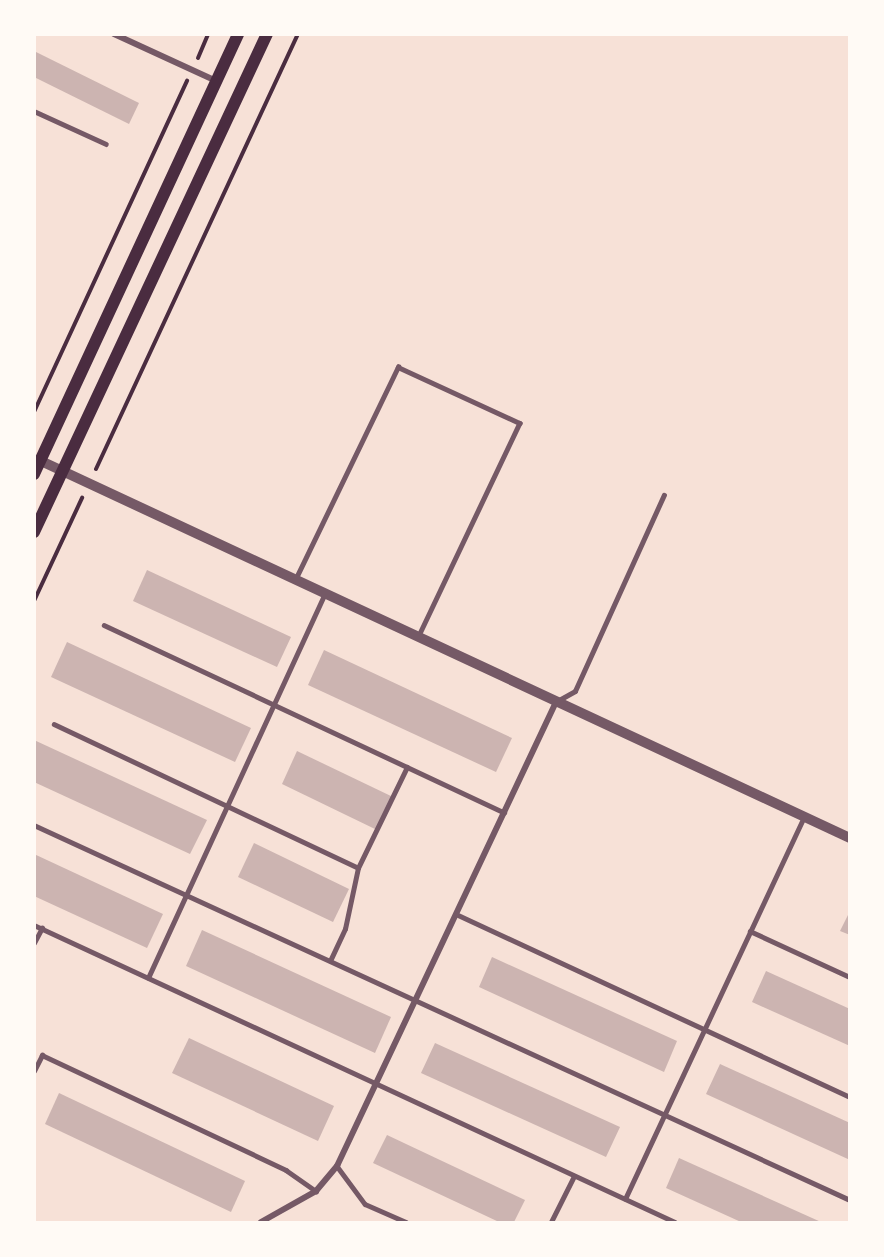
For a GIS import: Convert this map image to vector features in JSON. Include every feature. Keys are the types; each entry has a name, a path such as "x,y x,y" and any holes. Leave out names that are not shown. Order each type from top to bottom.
{"main road":[{"path":"34,474 238,34"},
{"path":"34,532 267,34"}],"street":[{"path":"114,34 216,81"},
{"path":"41,461 849,838"},
{"path":"261,1222 316,1191 337,1166 556,702"}],"lane":[{"path":"34,111 106,144"},
{"path":"295,580 398,367 520,423 419,637"},
{"path":"556,702 575,691 664,495"},
{"path":"148,978 325,593"},
{"path":"104,625 504,812"},
{"path":"54,724 358,868"},
{"path":"330,961 345,929 358,868 407,767"},
{"path":"625,1199 804,817"},
{"path":"34,825 849,1200"},
{"path":"456,914 849,1097"},
{"path":"34,925 675,1222"},
{"path":"34,944 42,928"},
{"path":"750,931 849,977"},
{"path":"34,1071 42,1055 286,1170 316,1191"},
{"path":"337,1166 365,1204 406,1222"},
{"path":"552,1222 574,1176"}],"path":[{"path":"34,412 208,34"},
{"path":"34,601 298,34"}],"building":[{"path":"34,51 139,103 129,124 34,77"},
{"path":"147,570 291,637 277,667 133,601"},
{"path":"67,642 251,728 235,762 51,677"},
{"path":"324,650 512,738 496,772 308,685"},
{"path":"34,740 207,820 190,854 34,782"},
{"path":"297,751 393,797 377,830 282,784"},
{"path":"254,843 349,889 333,922 238,877"},
{"path":"34,854 163,914 147,948 34,896"},
{"path":"850,911 850,935 840,931"},
{"path":"202,930 391,1017 375,1053 186,966"},
{"path":"492,957 677,1041 664,1072 479,987"},
{"path":"766,971 850,1009 850,1046 752,1002"},
{"path":"189,1038 334,1106 318,1141 172,1073"},
{"path":"435,1043 620,1127 606,1157 421,1073"},
{"path":"720,1064 850,1123 850,1160 706,1094"},
{"path":"59,1093 245,1181 231,1212 45,1124"},
{"path":"387,1135 525,1200 514,1222 499,1222 373,1163"},
{"path":"679,1158 821,1222 741,1222 666,1188"}]}
